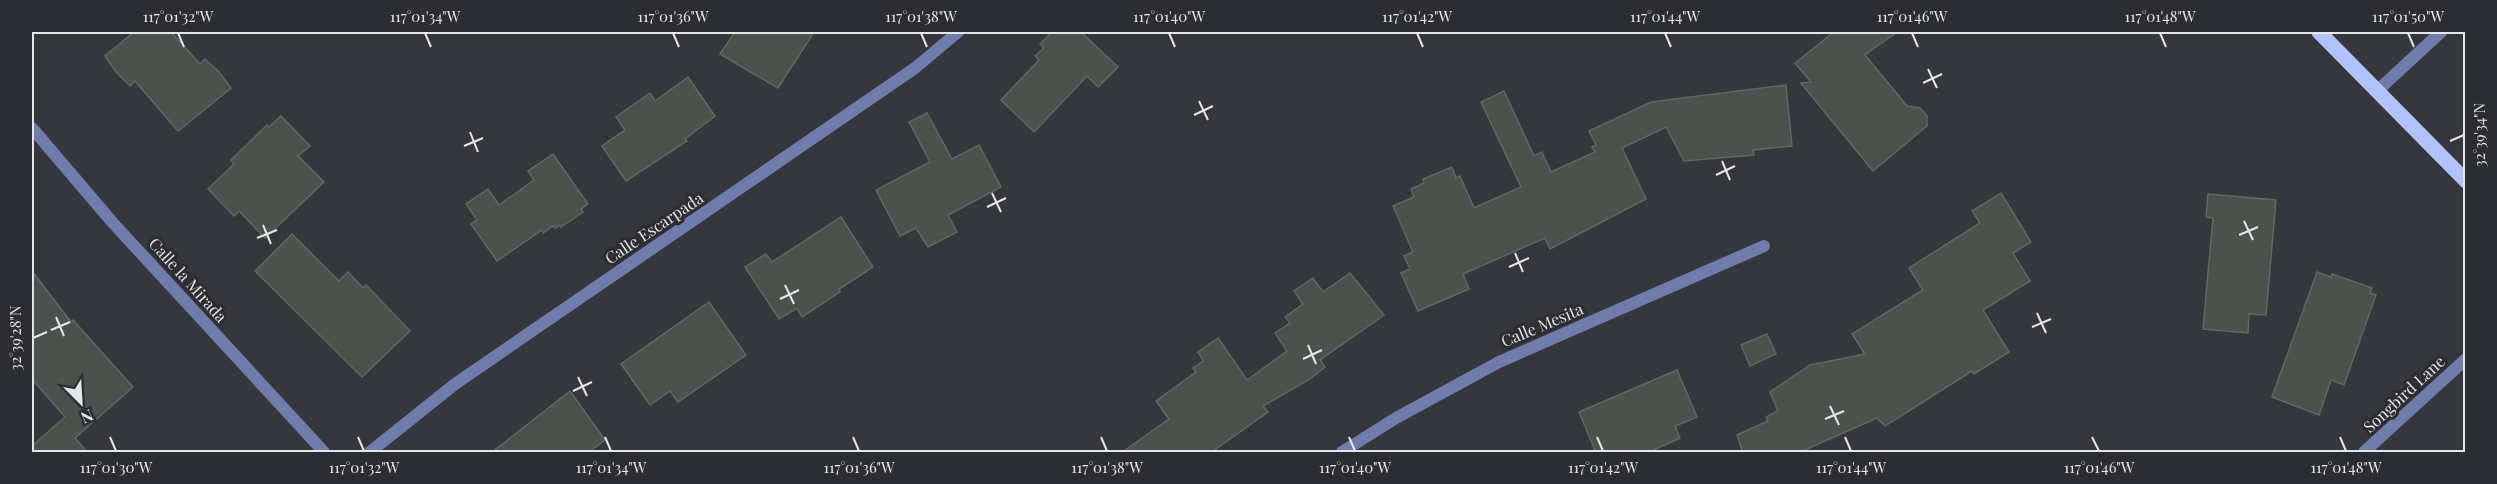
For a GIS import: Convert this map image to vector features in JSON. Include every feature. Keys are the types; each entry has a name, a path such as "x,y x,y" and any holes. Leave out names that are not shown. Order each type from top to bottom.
{"main road":[{"path":"2319,32 2466,181"}],"street":[{"name":"Calle Escarpada","path":"370,453 455,384 915,68 958,32"},
{"path":"2377,91 2441,32"},
{"name":"Calle la Mirada","path":"32,128 113,223 324,453"},
{"name":"Calle Mesita","path":"1342,453 1396,418 1499,362 1764,246"},
{"name":"Songbird Lane","path":"2364,453 2466,359"}],"building":[{"path":"134,32 171,32 200,64 205,59 231,88 178,131 135,81 130,86 105,56"},
{"path":"735,32 814,32 778,88 720,54"},
{"path":"1052,32 1081,32 1118,67 1098,87 1087,76 1034,132 1001,100 1039,60 1035,56 1044,48 1040,44"},
{"path":"1834,32 1897,32 1865,55 1907,106 1920,108 1927,116 1927,126 1873,171 1801,83 1811,82 1795,63"},
{"path":"688,77 715,116 685,139 687,141 626,181 602,146 625,130 616,117 650,93 655,101"},
{"path":"1786,85 1792,146 1753,150 1754,155 1684,161 1666,127 1622,148 1646,199 1550,249 1545,238 1463,274 1469,289 1418,311 1401,273 1410,269 1404,256 1413,252 1393,206 1414,197 1411,189 1424,183 1423,179 1452,167 1456,178 1460,176 1474,208 1521,187 1481,102 1504,91 1534,156 1542,152 1551,172 1595,152 1592,147 1596,145 1589,131 1651,102"},
{"path":"927,113 952,159 979,145 1001,187 948,215 957,232 928,247 916,228 900,236 876,190 930,162 909,122"},
{"path":"281,116 310,146 298,156 324,182 265,238 239,211 234,216 208,189 234,164 231,160 267,125 269,127"},
{"path":"553,154 588,204 581,209 583,212 561,227 560,225 555,228 553,226 543,233 542,230 497,261 471,224 477,220 466,204 488,189 499,205 534,180 528,171"},
{"path":"2001,193 2031,242 2013,253 2030,281 1983,310 2009,352 1974,374 1972,371 1885,426 1877,418 1798,453 1743,453 1737,435 1768,421 1766,417 1778,411 1770,392 1810,365 1865,354 1852,334 1923,290 1909,268 1980,223 1972,211"},
{"path":"2208,194 2276,200 2266,315 2249,314 2248,333 2203,329 2213,218 2206,217"},
{"path":"841,217 873,267 802,317 797,308 779,319 745,267 766,254 772,262"},
{"path":"292,234 339,281 348,272 363,288 366,285 410,331 362,377 255,271"},
{"path":"32,271 71,322 73,320 133,387 75,438 88,453 32,453 32,446 65,417 32,379"},
{"path":"2317,272 2331,277 2332,274 2372,288 2370,293 2376,295 2344,385 2331,380 2319,415 2272,397"},
{"path":"1350,273 1384,315 1320,360 1325,367 1310,379 1263,406 1268,412 1210,453 1121,453 1169,419 1156,401 1196,372 1193,368 1203,361 1198,352 1218,338 1247,380 1287,351 1275,333 1290,323 1285,317 1303,304 1294,291 1313,278 1323,292"},
{"path":"709,302 746,355 678,402 670,391 650,405 621,364"},
{"path":"1767,334 1776,354 1750,366 1741,345"},
{"path":"1677,370 1697,417 1675,426 1680,438 1647,453 1596,453 1579,412"},
{"path":"570,391 605,440 588,453 491,453"}]}
